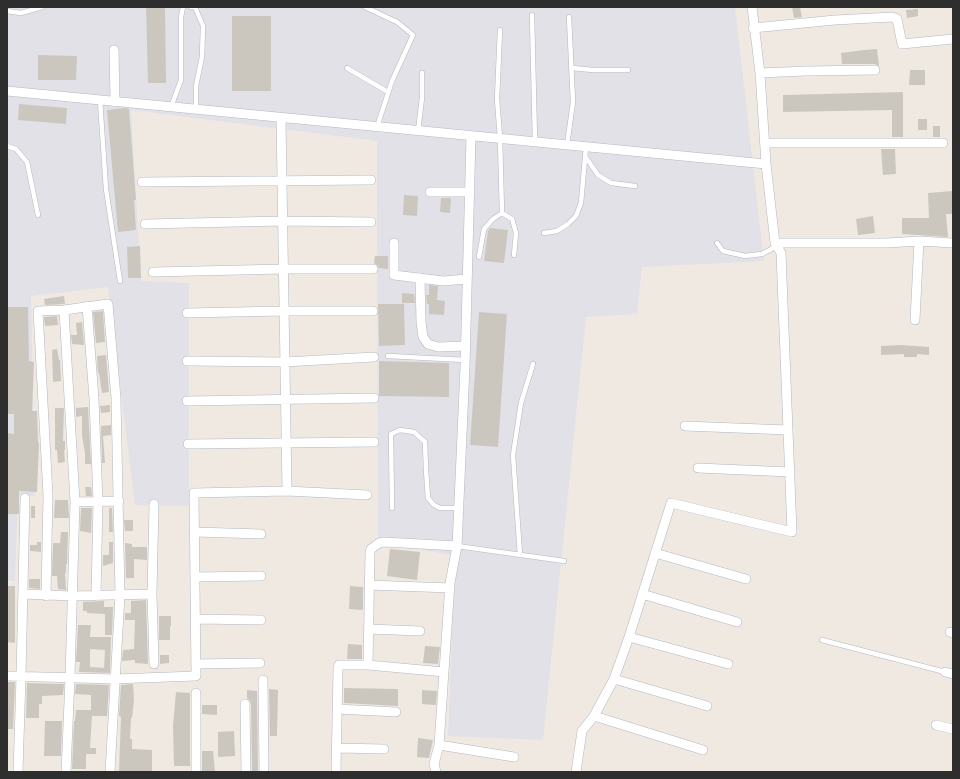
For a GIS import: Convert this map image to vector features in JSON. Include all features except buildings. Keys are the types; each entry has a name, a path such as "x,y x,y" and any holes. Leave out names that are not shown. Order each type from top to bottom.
{"street":[{"path":"576,772 582,731 594,716 614,679 671,503 792,532 781,253 776,244 766,164 760,73 753,28 752,7"},
{"path":"753,28 835,20 892,17 897,19 902,44 953,39"},
{"path":"114,50 115,102"},
{"path":"760,73 806,70 875,70"},
{"path":"7,91 766,164"},
{"path":"281,118 287,491"},
{"path":"436,772 434,764 439,745 450,588 457,546 465,360 471,136"},
{"path":"765,143 943,143"},
{"path":"142,182 371,180"},
{"path":"430,192 470,192"},
{"path":"145,224 283,221 371,222"},
{"path":"776,244 887,243 919,241 953,243"},
{"path":"915,320 919,241"},
{"path":"394,243 394,275 443,281 467,279"},
{"path":"153,272 284,269 373,269"},
{"path":"420,278 420,322 423,337 428,344 438,347 465,346"},
{"path":"46,596 48,495 38,311 64,310 108,304 116,398 120,595 114,679 110,772"},
{"path":"87,306 94,399 98,502 96,596"},
{"path":"64,310 75,502 66,772"},
{"path":"187,313 373,311"},
{"path":"187,361 285,362 374,357"},
{"path":"187,401 374,398"},
{"path":"685,426 788,430"},
{"path":"188,444 374,442"},
{"path":"698,468 790,472"},
{"path":"7,676 114,679 196,676 194,493 287,491 367,495"},
{"path":"18,772 22,676 25,498"},
{"path":"75,502 119,501"},
{"path":"154,504 152,594 154,664"},
{"path":"195,532 261,534"},
{"path":"368,665 371,549 380,543 457,546"},
{"path":"655,553 746,579"},
{"path":"195,578 261,576"},
{"path":"369,585 450,588"},
{"path":"23,594 46,596 152,594"},
{"path":"642,594 737,622"},
{"path":"195,619 261,620"},
{"path":"369,629 420,631"},
{"path":"629,636 728,664"},
{"path":"196,664 260,663"},
{"path":"336,772 339,665 368,665 444,672"},
{"path":"614,679 707,706"},
{"path":"263,680 264,772"},
{"path":"196,693 196,772"},
{"path":"244,704 246,772"},
{"path":"337,709 396,712"},
{"path":"594,716 703,750"},
{"path":"936,725 953,729"},
{"path":"439,745 514,756"},
{"path":"336,748 384,750"}],"lane":[{"path":"7,11 21,13 42,7"},
{"path":"171,107 181,80 181,17 183,7"},
{"path":"191,7 195,7 203,26 202,57 196,86 196,109"},
{"path":"365,7 397,22 413,35 392,81 378,127"},
{"path":"532,15 535,142"},
{"path":"567,145 573,102 569,17"},
{"path":"500,30 497,99 500,138 502,213"},
{"path":"347,68 388,92"},
{"path":"572,68 592,70 628,70"},
{"path":"418,131 422,98 422,73"},
{"path":"100,100 106,189 120,281"},
{"path":"7,146 16,149 27,162 38,215"},
{"path":"544,233 557,231 568,224 576,216 581,203 586,146"},
{"path":"585,156 598,175 611,183 635,186"},
{"path":"502,213 512,219 516,233 514,255"},
{"path":"479,257 484,229 493,219 502,213"},
{"path":"717,243 723,251 745,256 762,254 776,244"},
{"path":"388,356 465,360"},
{"path":"520,555 513,455 521,403 533,364"},
{"path":"392,508 391,434 400,430 414,432 425,442 428,498 434,505 440,508 458,508"},
{"path":"457,546 564,561"},
{"path":"822,640 949,673"}],"shaded area":[{"path":"7,7 735,7 764,261 642,267 637,314 586,317 543,740 448,736 455,556 378,541 377,141 131,110 141,281 189,283 189,506 135,505 108,287 31,296 35,496 18,495 15,581 7,581"}]}
